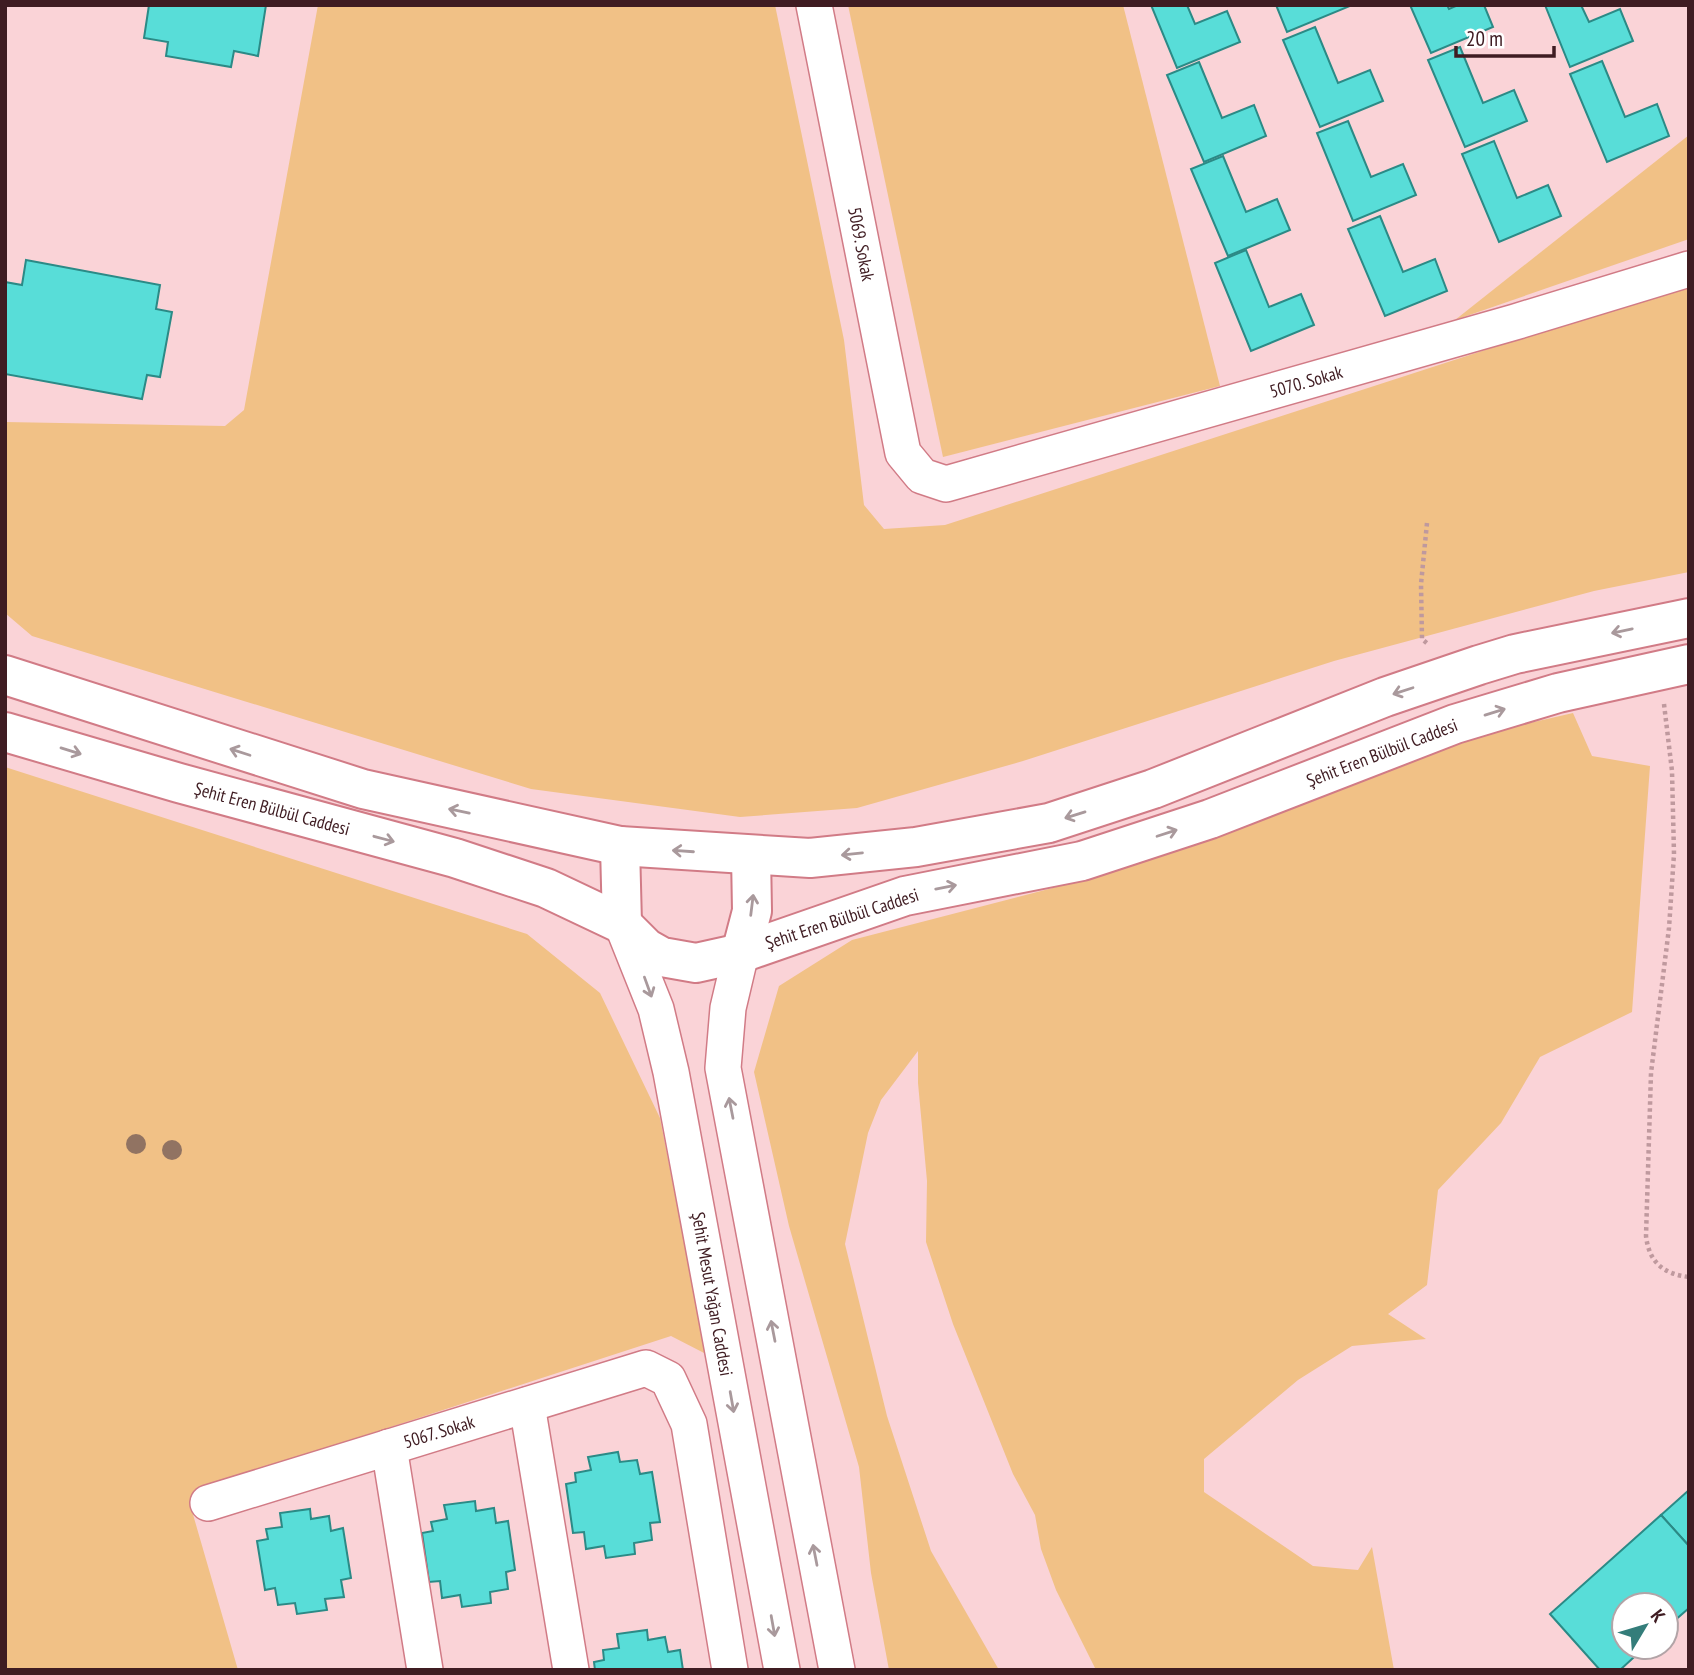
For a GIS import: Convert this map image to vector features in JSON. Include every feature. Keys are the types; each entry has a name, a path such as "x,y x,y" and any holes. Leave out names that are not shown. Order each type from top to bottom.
{"street":[{"name":"5069. Sokak","path":"814,5 903,453 922,476"},
{"name":"5070. Sokak","path":"922,476 946,484 1502,326 1689,269"},
{"path":"5,675 295,771 363,789 620,846 810,858 916,847 1049,823 1153,789 1385,697 1515,654 1689,618"},
{"name":"Şehit Eren Bülbül Caddesi","path":"5,732 179,783 456,858 546,888 622,924 646,948 678,962 710,962 905,896 1082,860 1210,820 1455,724 1558,693 1676,666"},
{"path":"620,846 622,924"},
{"path":"751,855 752,911 728,1007 723,1068 837,1670"},
{"name":"Şehit Mesut Yağan Caddesi","path":"622,924 656,1009 671,1072 782,1670"},
{"name":"5067. Sokak","path":"208,1503 646,1368 668,1379 689,1424 730,1670"},
{"path":"527,1405 570,1670"},
{"path":"389,1447 425,1670"}],"path":[{"path":"1427,523 1421,584 1422,639 1443,657 1469,669"},
{"path":"1676,666 1664,696 1672,771 1674,854 1669,928 1651,1073 1646,1236 1650,1256 1656,1264 1675,1275 1689,1277"}],"shaded area":[{"path":"318,5 775,5 844,340 864,505 884,529 945,525 1689,284 1689,572 1594,591 1334,661 1023,761 857,808 740,817 531,789 32,636 5,613 5,422 225,426 244,410"},
{"path":"848,5 1123,5 1220,386 943,457"},
{"path":"1689,135 1689,239 1455,320"},
{"path":"1573,713 1592,756 1650,766 1632,1012 1540,1057 1501,1123 1438,1190 1427,1285 1388,1314 1426,1339 1352,1346 1298,1380 1204,1459 1204,1492 1313,1566 1358,1570 1372,1547 1394,1670 1096,1670 1056,1590 1041,1549 1035,1515 1013,1474 953,1324 926,1242 927,1181 918,1083 918,1051 881,1100 868,1133 845,1244 887,1416 931,1551 999,1670 889,1670 871,1573 859,1467 789,1226 754,1072 779,986 852,940 1095,877 1446,742"},
{"path":"5,767 527,934 600,993 660,1118 706,1354 671,1336 206,1487 192,1511 238,1670 5,1670"}],"building":[{"path":"149,5 266,5 258,56 234,51 231,67 166,56 168,42 144,38"},
{"path":"1151,5 1187,5 1195,24 1227,11 1240,42 1177,68"},
{"path":"1276,5 1349,5 1350,6 1287,32"},
{"path":"1410,5 1447,5 1449,9 1458,5 1484,5 1493,27 1431,53"},
{"path":"1545,5 1581,5 1589,22 1620,9 1633,41 1570,67"},
{"path":"1315,27 1338,83 1370,70 1383,101 1320,127 1283,40"},
{"path":"1460,47 1483,103 1514,90 1527,121 1465,147 1428,60"},
{"path":"1602,61 1625,117 1657,104 1669,136 1607,162 1570,74"},
{"path":"1199,62 1222,118 1254,105 1266,136 1204,162 1167,75"},
{"path":"1348,121 1371,177 1403,164 1416,195 1353,221 1317,133"},
{"path":"1494,141 1517,198 1548,185 1561,216 1499,242 1462,154"},
{"path":"1223,156 1246,212 1277,199 1290,230 1228,256 1191,169"},
{"path":"1380,216 1403,272 1435,259 1447,291 1385,316 1348,229"},
{"path":"1246,250 1269,307 1301,294 1314,325 1251,351 1215,263"},
{"path":"26,260 160,285 156,309 172,312 160,377 147,375 142,399 5,374 5,282 22,285"},
{"path":"618,1452 620,1462 637,1460 640,1474 652,1472 660,1522 650,1523 652,1540 634,1543 635,1554 606,1558 604,1546 586,1549 584,1532 573,1533 566,1484 576,1482 575,1473 591,1470 588,1457"},
{"path":"1689,1490 1689,1546 1661,1515"},
{"path":"475,1501 476,1511 494,1508 496,1523 508,1521 515,1570 506,1572 508,1589 490,1592 491,1603 462,1607 460,1595 442,1598 440,1581 429,1582 422,1533 433,1531 431,1522 447,1519 444,1505"},
{"path":"310,1509 311,1519 329,1516 331,1531 343,1528 351,1578 341,1580 344,1597 325,1599 327,1610 297,1614 295,1603 278,1605 275,1588 265,1590 257,1541 268,1539 266,1529 282,1527 280,1513"},
{"path":"1661,1515 1689,1546 1689,1608 1680,1616 1680,1591 1610,1591 1610,1661 1630,1661 1620,1670 1600,1670 1550,1614"},
{"path":"647,1630 648,1640 665,1637 668,1652 680,1650 683,1670 595,1670 594,1662 604,1660 603,1650 619,1648 617,1634"}]}
